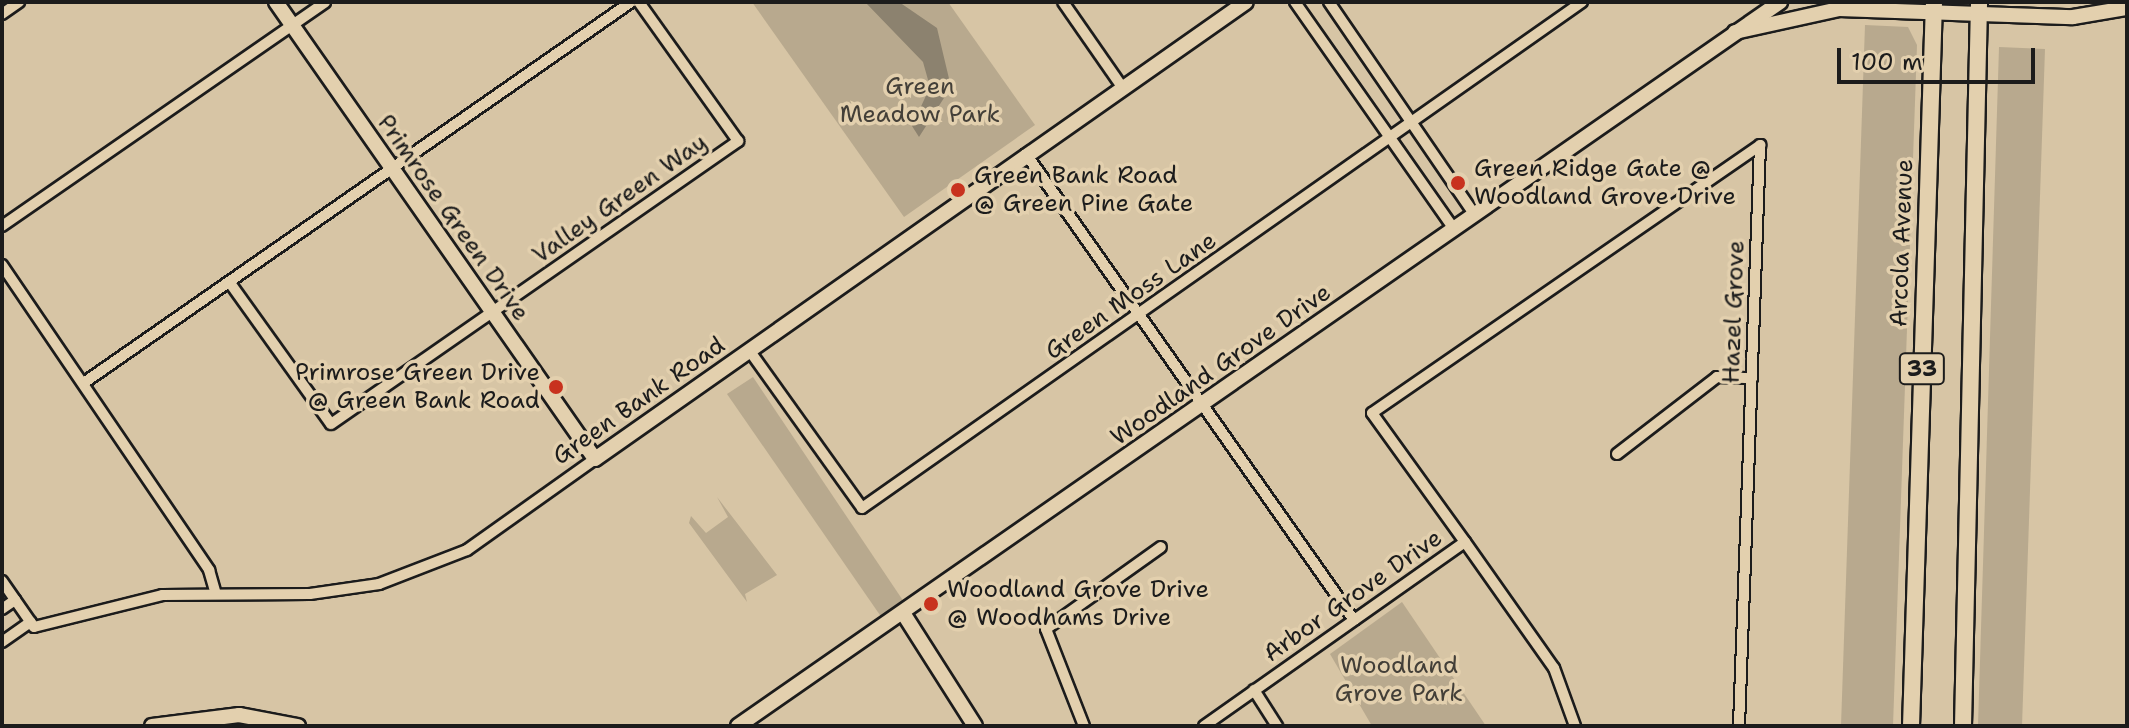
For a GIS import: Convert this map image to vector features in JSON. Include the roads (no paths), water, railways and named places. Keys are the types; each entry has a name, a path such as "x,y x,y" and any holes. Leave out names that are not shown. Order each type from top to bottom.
{"main road":[{"name":"Arcola Avenue","path":"1911,726 1934,7"},
{"name":"33","path":"1963,726 1979,7"}],"street":[{"path":"2,14 19,2"},
{"name":"Primrose Green Drive","path":"276,2 595,459"},
{"path":"2,226 325,2"},
{"path":"85,382 631,2"},
{"name":"Valley Green Way","path":"230,283 331,424 738,141 639,2"},
{"path":"1063,2 1122,87"},
{"name":"Green Bank Road","path":"31,622 124,600 215,591 310,594 416,573 467,550 1246,2"},
{"path":"1295,2 1454,229"},
{"path":"1329,2 1475,215"},
{"name":"Green Moss Lane","path":"749,350 862,508 1582,2"},
{"name":"Woodland Grove Drive","path":"738,726 905,616 1202,404 1475,215 1725,34 1780,2"},
{"name":"Woodland Grove Drive","path":"1725,34 1839,9 1979,7 2073,17 2127,8"},
{"name":"Hazel Grove","path":"1465,542 1372,413 1760,145 1739,726"},
{"path":"1026,154 1354,620"},
{"path":"2,265 85,382 209,570 215,591"},
{"path":"1617,454 1717,377 1752,378"},
{"name":"Arbor Grove Drive","path":"1204,726 1465,542 1554,668 1575,726"},
{"path":"1084,726 1046,629 1161,547"},
{"path":"2,581 31,622 2,642"},
{"path":"2,609 15,600"},
{"path":"905,616 975,726"},
{"path":"1254,690 1277,726"},
{"path":"152,726 239,715 298,726"}],"place":[{"name":"Green Ridge Gate @ Woodland Grove Drive","path":"1458,183"},
{"name":"Green Bank Road @ Green Pine Gate","path":"958,190"},
{"name":"Primrose Green Drive @ Green Bank Road","path":"556,387"},
{"name":"Woodland Grove Drive @ Woodhams Drive","path":"931,604"}],"park label":[{"name":"Green Meadow Park","path":"920,101"},
{"name":"Woodland Grove Park","path":"1399,680"}]}
